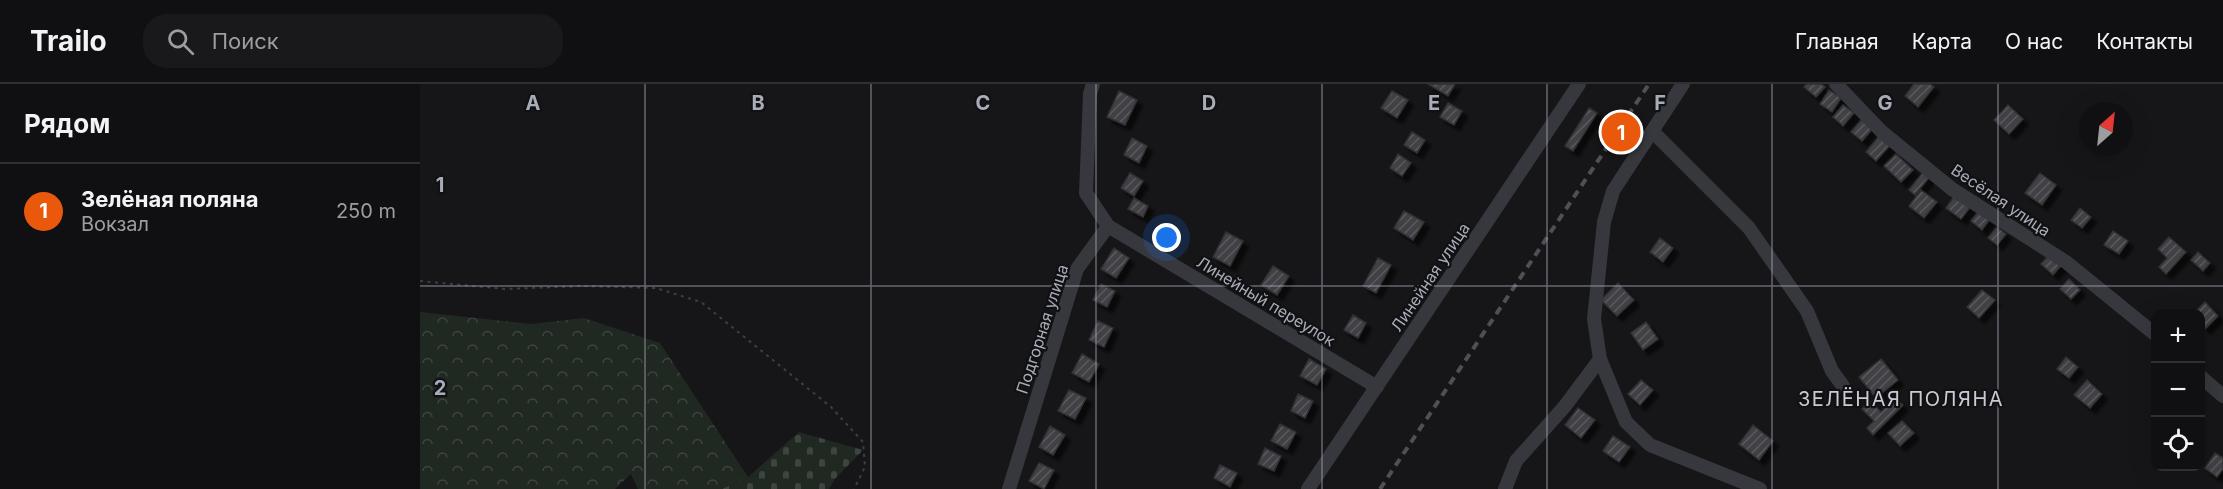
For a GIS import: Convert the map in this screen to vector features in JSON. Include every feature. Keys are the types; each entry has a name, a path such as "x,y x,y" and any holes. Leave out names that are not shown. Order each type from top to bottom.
{"street":[{"path":"1093,84 1090,94 1086,193 1108,226"},
{"name":"Линейная улица","path":"1308,489 1579,84"},
{"path":"1683,84 1613,191 1604,222 1593,319 1600,359 1626,422 1650,445 1760,489"},
{"name":"Весёлая улица","path":"1836,84 1882,132 1952,189 2066,262 2151,331"},
{"path":"1652,131 1749,228 1807,311 1832,371 1843,386"},
{"name":"Линейный переулок","path":"1108,226 1377,387"},
{"name":"Подгорная улица","path":"1009,489 1077,269 1108,226"},
{"path":"1505,489 1516,461 1565,406 1600,359"},
{"path":"2205,380 2223,396"}],"path":[{"path":"420,282 505,290 583,286 656,288 701,302 831,407 863,442 865,467 854,489"}],"green space":[{"path":"420,312 531,324 584,318 660,343 748,477 722,489 638,489 631,474 615,489 420,489"},
{"path":"799,432 863,450 835,479 829,489 722,489 748,477"}],"building":[{"path":"1428,84 1455,84 1448,96"},
{"path":"1807,84 1821,84 1825,87 1816,97 1804,87"},
{"path":"1914,84 1930,84 1934,87 1918,107 1905,96"},
{"path":"1829,90 1841,98 1832,112 1820,104"},
{"path":"1119,91 1137,100 1125,125 1107,117"},
{"path":"1392,91 1408,100 1397,118 1381,108"},
{"path":"1448,103 1462,111 1454,125 1440,117"},
{"path":"1843,105 1854,113 1843,126 1833,117"},
{"path":"2008,105 2023,119 2009,134 1994,120"},
{"path":"1589,108 1597,113 1573,151 1565,146"},
{"path":"1863,118 1874,127 1862,141 1851,132"},
{"path":"1412,132 1425,140 1417,153 1404,145"},
{"path":"1881,134 1892,143 1876,161 1866,152"},
{"path":"1132,138 1147,146 1139,163 1124,155"},
{"path":"1398,154 1411,163 1402,176 1390,168"},
{"path":"1896,154 1913,170 1901,182 1884,166"},
{"path":"1925,170 1931,175 1915,195 1909,190"},
{"path":"1130,173 1143,181 1134,196 1121,188"},
{"path":"2040,173 2056,185 2042,205 2025,193"},
{"path":"1921,190 1937,202 1924,218 1909,206"},
{"path":"1955,195 1971,206 1961,219 1946,208"},
{"path":"1134,198 1148,206 1143,217 1128,209"},
{"path":"2080,208 2091,217 2082,228 2071,220"},
{"path":"1404,211 1424,222 1413,240 1394,228"},
{"path":"1979,211 1990,219 1982,230 1971,221"},
{"path":"1997,227 2006,234 1997,245 1988,238"},
{"path":"2113,231 2128,241 2119,254 2104,245"},
{"path":"1226,232 1243,241 1230,266 1213,257"},
{"path":"2169,237 2186,252 2166,274 2159,267 2167,258 2158,249"},
{"path":"1660,238 1673,248 1663,262 1650,252"},
{"path":"1114,248 1129,258 1116,278 1101,269"},
{"path":"2198,252 2210,263 2203,271 2191,260"},
{"path":"2051,253 2063,263 2053,275 2041,264"},
{"path":"1378,258 1391,265 1376,293 1363,286"},
{"path":"1273,266 1289,276 1277,295 1261,285"},
{"path":"2069,279 2080,290 2071,299 2060,289"},
{"path":"1618,283 1634,300 1617,316 1601,300"},
{"path":"1101,284 1115,291 1107,307 1093,300"},
{"path":"1982,290 1995,300 1979,318 1967,307"},
{"path":"2205,302 2218,316 2205,329 2205,309 2198,309"},
{"path":"1353,315 1366,323 1358,338 1344,330"},
{"path":"1098,321 1113,328 1104,347 1089,340"},
{"path":"1646,322 1658,339 1643,350 1631,333"},
{"path":"1082,354 1099,364 1089,382 1072,373"},
{"path":"2066,357 2078,367 2069,378 2057,369"},
{"path":"1309,359 1326,369 1317,385 1300,376"},
{"path":"1881,359 1898,380 1876,398 1859,377"},
{"path":"1641,380 1653,390 1640,405 1628,394"},
{"path":"2087,380 2102,394 2090,408 2074,395"},
{"path":"1069,390 1086,398 1075,419 1058,411"},
{"path":"1298,394 1313,401 1305,418 1291,411"},
{"path":"1895,398 1903,405 1873,435 1867,428 1874,421 1862,409 1870,401 1881,412"},
{"path":"1578,408 1595,420 1581,438 1565,425"},
{"path":"1902,421 1914,433 1900,446 1888,433"},
{"path":"1280,424 1296,432 1287,449 1271,441"},
{"path":"1753,425 1773,441 1759,460 1739,444"},
{"path":"1050,426 1065,435 1053,455 1039,447"},
{"path":"1613,436 1630,447 1619,462 1603,451"},
{"path":"1265,448 1281,456 1274,471 1258,464"},
{"path":"2215,453 2223,458 2223,469 2217,477 2205,468"},
{"path":"1039,463 1054,470 1044,489 1029,481"},
{"path":"1220,465 1237,473 1230,487 1214,478"}],"railway":[{"path":"1380,489 1649,84"}],"place":[{"name":"Зелёная поляна","path":"1621,132"}],"district":[{"name":"ЗЕЛЁНАЯ ПОЛЯНА","path":"1901,399"}]}
